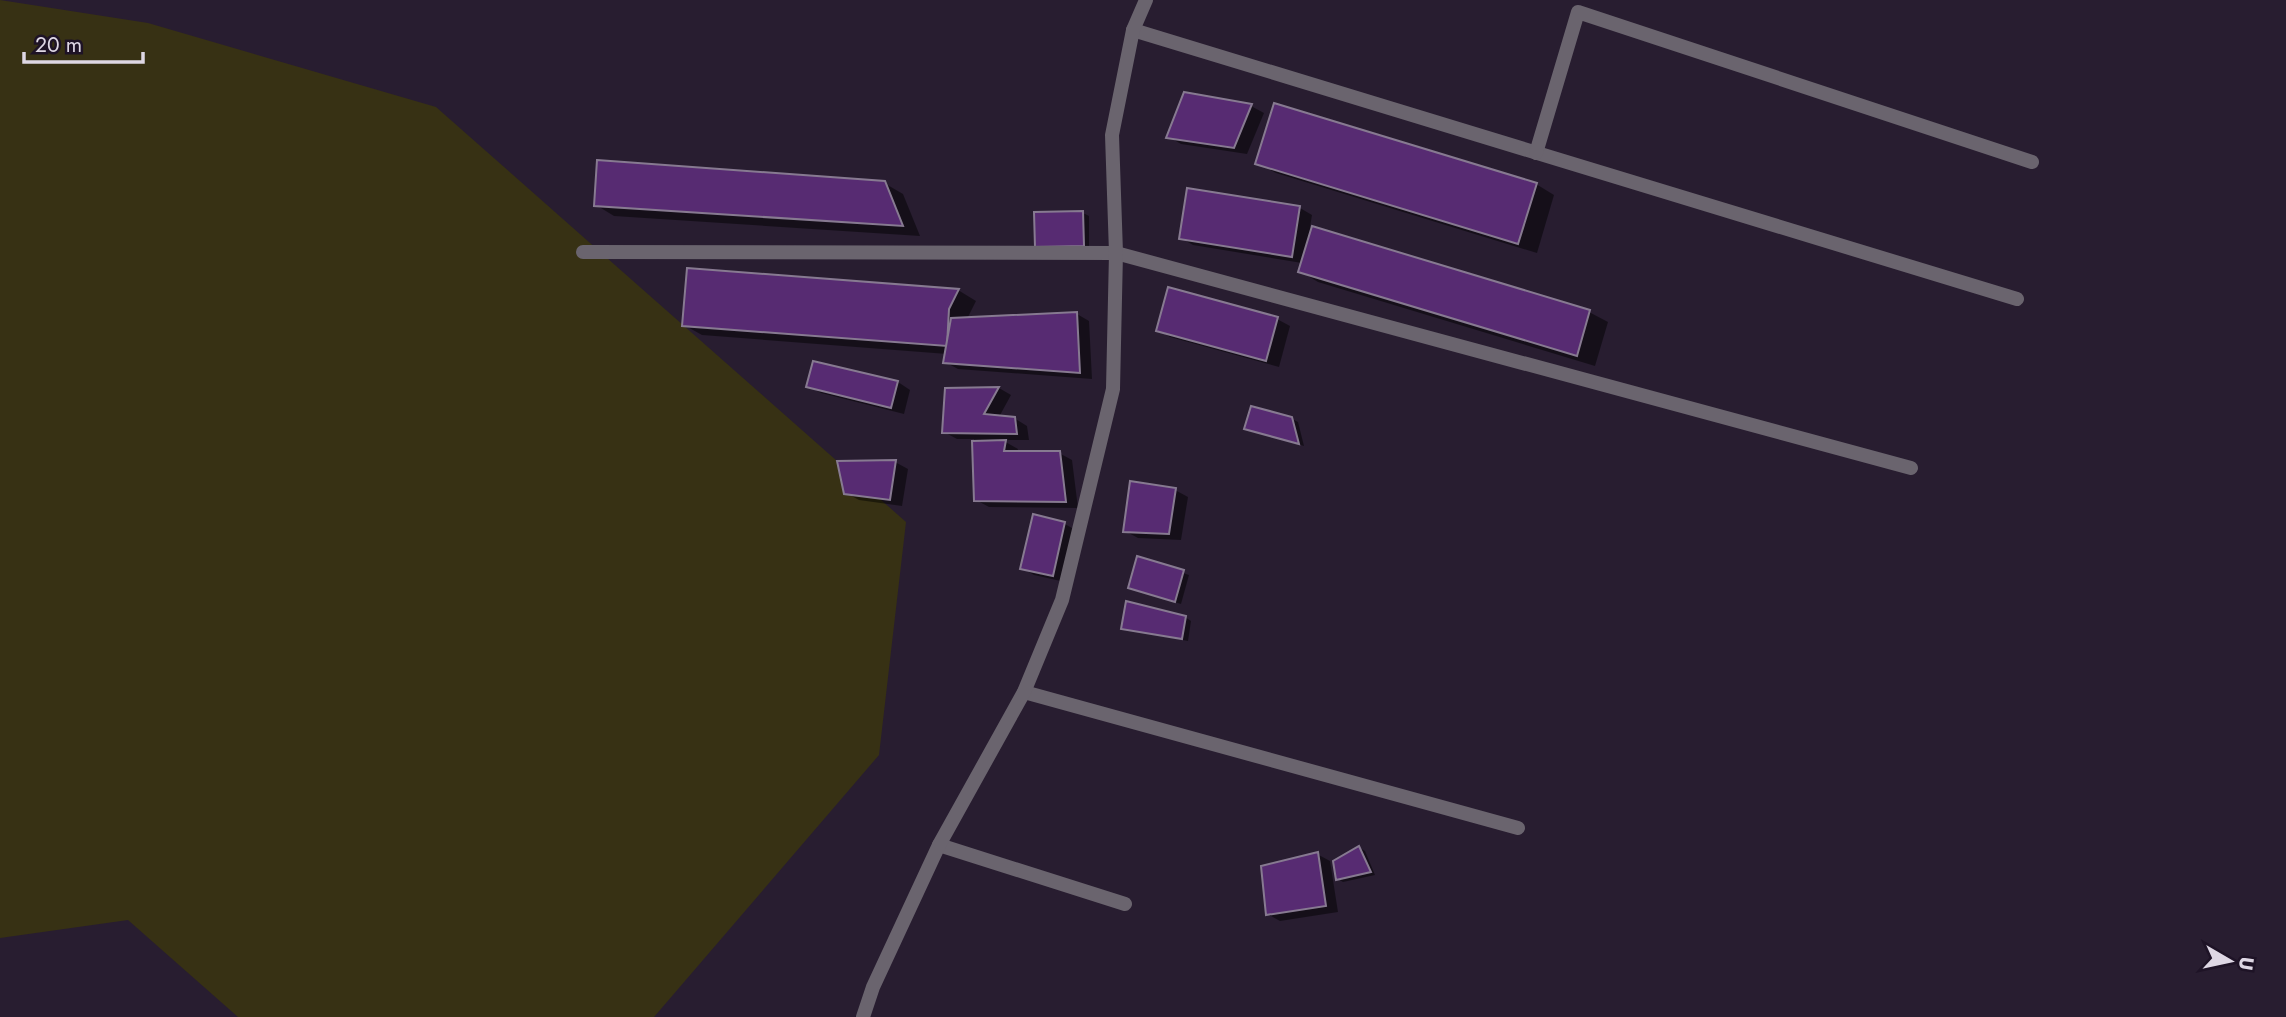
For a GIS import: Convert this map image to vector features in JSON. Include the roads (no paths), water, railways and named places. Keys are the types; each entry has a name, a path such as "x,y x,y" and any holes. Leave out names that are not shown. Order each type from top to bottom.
{"street":[{"path":"863,1017 873,987 939,845 1024,692 1062,600 1113,389 1116,253 1112,135 1133,30 1146,0"},
{"path":"1535,153 1578,12 2032,162"},
{"path":"1133,30 2017,299"},
{"path":"583,252 1116,253 1911,468"},
{"path":"1024,692 1518,828"},
{"path":"939,845 1125,904"}]}
